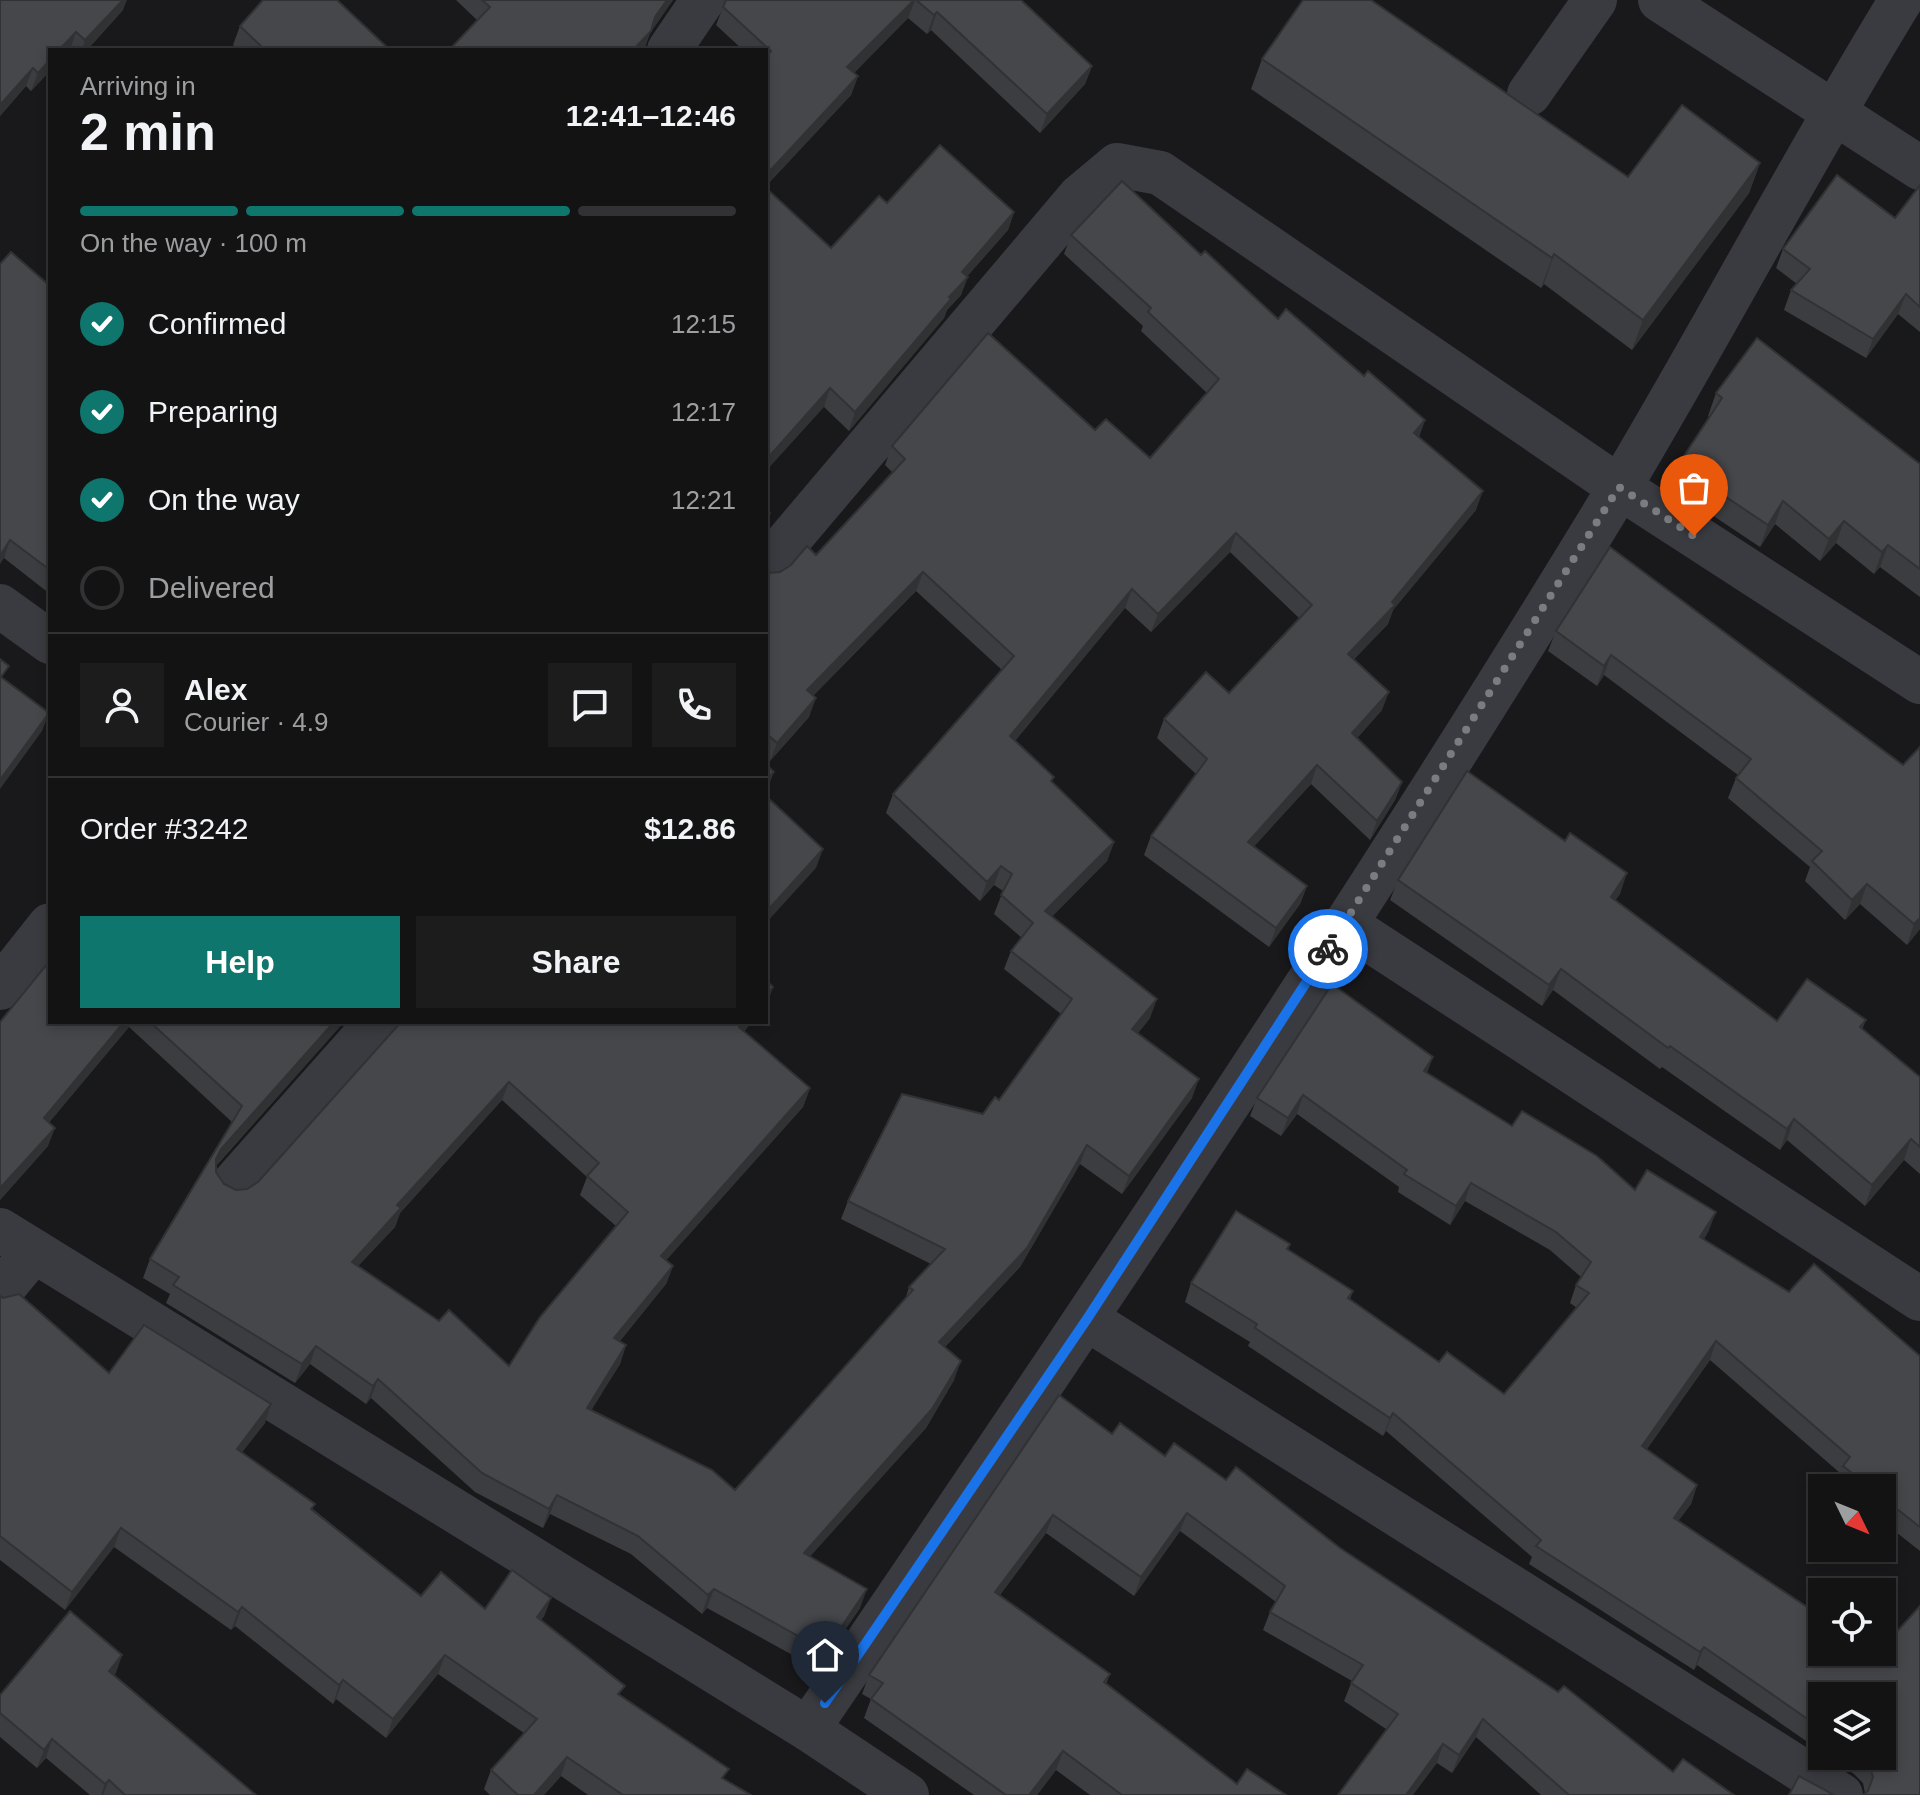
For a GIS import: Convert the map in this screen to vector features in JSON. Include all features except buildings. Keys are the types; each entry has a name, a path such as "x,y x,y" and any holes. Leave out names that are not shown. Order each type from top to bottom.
{"street":[{"path":"670,48 703,0"},
{"path":"1529,94 1595,0"},
{"path":"1660,0 1920,168"},
{"path":"808,1729 1087,1319 1345,924 1619,487 1833,111 1901,0"},
{"path":"768,565 1080,196 1117,165 1160,173 1619,487 1920,682"},
{"path":"0,606 48,641"},
{"path":"1345,924 1920,1299"},
{"path":"0,988 48,928"},
{"path":"233,1184 375,1024"},
{"path":"0,1292 17,1240 808,1729 907,1795"},
{"path":"1087,1319 1841,1795"}],"way so far":[{"path":"1328,949 1619,487 1694,536"}],"route":[{"path":"825,1703 1087,1319 1328,949"}]}
